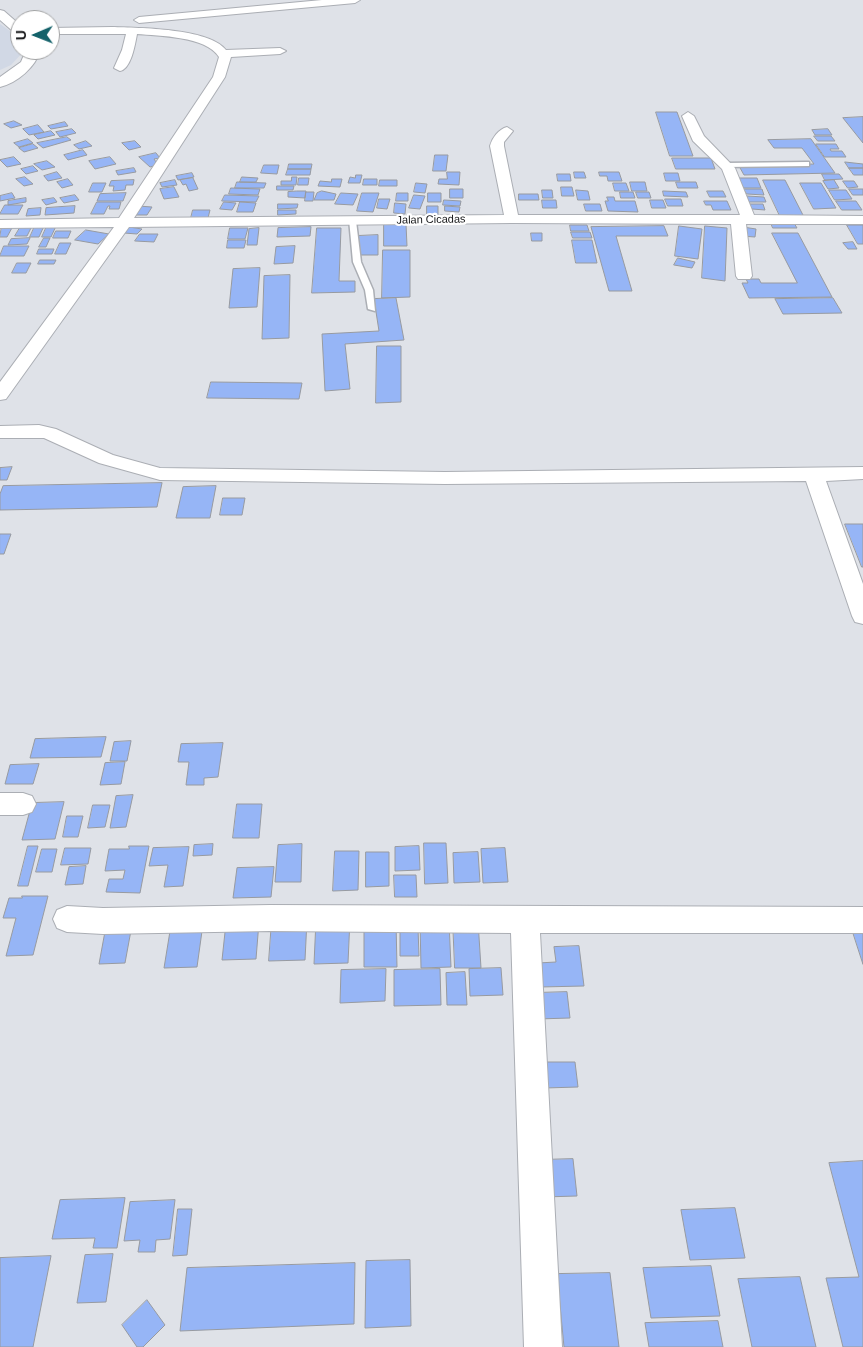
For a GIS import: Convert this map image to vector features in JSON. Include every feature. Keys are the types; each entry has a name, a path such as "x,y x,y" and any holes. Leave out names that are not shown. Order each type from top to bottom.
{"main road":[{"path":"0,14 10,22"},
{"path":"0,82 30,60"}],"street":[{"path":"60,29 355,0"},
{"path":"0,394 124,223 219,76 224,62 223,54 218,48 199,40 137,23"},
{"path":"120,68 137,23"},
{"path":"223,54 280,52"},
{"path":"688,116 698,138 726,165 743,220 744,276"},
{"path":"507,131 498,141 498,146 512,219"},
{"name":"Jalan Cicadas","path":"0,224 512,219 863,220"},
{"path":"0,432 39,431 49,433 106,459 160,474 445,478 814,475 863,472"},
{"path":"814,475 863,616"},
{"path":"67,919 103,921 270,918 863,920"},
{"path":"525,920 543,1347"}],"lane":[{"path":"726,165 806,164"},
{"path":"352,221 357,262 369,290 372,309"}],"shaded area":[{"path":"0,24 10,31 10,60 16,60 11,65 0,70"}],"building":[{"path":"656,112 677,112 693,156 670,156"},
{"path":"863,117 863,143 843,118"},
{"path":"14,121 22,125 11,128 4,124"},
{"path":"65,122 68,126 51,129 48,126"},
{"path":"38,125 44,132 29,135 23,129"},
{"path":"72,129 76,133 60,137 56,132"},
{"path":"828,129 832,135 815,135 812,130"},
{"path":"51,131 55,135 38,139 34,135"},
{"path":"814,136 831,136 835,141 818,141"},
{"path":"67,137 71,140 43,148 37,143"},
{"path":"28,139 33,143 19,147 14,143"},
{"path":"811,139 835,173 744,175 739,166 814,164 802,148 774,148 768,140"},
{"path":"86,141 92,146 79,149 74,145"},
{"path":"135,141 141,147 129,150 122,143"},
{"path":"33,144 38,148 24,152 19,148"},
{"path":"816,144 836,144 839,149 830,149 831,151 842,151 846,157 825,157"},
{"path":"83,150 87,155 68,160 64,155"},
{"path":"156,153 160,158 154,159 158,165 150,167 139,157"},
{"path":"435,155 448,155 446,171 433,171"},
{"path":"14,157 21,164 7,167 0,160"},
{"path":"110,157 116,164 95,169 89,161"},
{"path":"672,158 711,158 715,169 676,169"},
{"path":"47,161 55,167 42,170 34,164"},
{"path":"845,162 863,164 863,168 849,168"},
{"path":"289,164 312,164 311,169 288,169"},
{"path":"264,165 279,165 277,174 261,173"},
{"path":"33,166 38,171 26,174 21,169"},
{"path":"134,168 136,172 118,175 116,171"},
{"path":"849,168 863,168 863,175 854,175"},
{"path":"288,169 311,169 310,175 286,175"},
{"path":"57,172 62,178 48,181 44,176"},
{"path":"447,172 460,172 459,185 438,184 439,179 447,179"},
{"path":"574,172 584,172 586,178 575,178"},
{"path":"599,172 619,172 622,181 608,181 607,176 600,176"},
{"path":"192,173 194,177 178,180 176,176"},
{"path":"664,173 678,173 680,181 666,181"},
{"path":"557,174 570,174 571,181 558,181"},
{"path":"822,174 839,174 843,179 825,180"},
{"path":"356,175 362,175 360,183 348,183 350,177 355,178"},
{"path":"25,177 33,184 24,186 16,179"},
{"path":"242,177 258,178 256,182 240,182"},
{"path":"292,177 297,177 296,185 281,185 281,181 291,181"},
{"path":"193,178 198,189 189,191 186,184 183,185 180,180"},
{"path":"299,178 309,178 308,185 298,185"},
{"path":"739,178 757,178 761,188 744,188"},
{"path":"68,179 73,185 62,188 57,182"},
{"path":"332,179 342,179 340,187 318,186 320,181 331,182"},
{"path":"364,179 377,179 377,185 363,185"},
{"path":"134,180 133,185 126,185 125,190 113,191 114,186 109,186 111,181"},
{"path":"175,180 177,185 162,187 160,183"},
{"path":"380,180 397,180 397,186 379,186"},
{"path":"763,180 785,180 804,217 780,216"},
{"path":"834,180 839,188 828,189 823,181"},
{"path":"843,181 854,181 858,187 848,188"},
{"path":"237,182 266,183 264,188 235,188"},
{"path":"630,182 645,182 647,191 632,191"},
{"path":"676,182 696,182 698,188 678,188"},
{"path":"93,183 106,183 102,192 89,192"},
{"path":"416,183 427,184 425,193 414,192"},
{"path":"613,183 626,183 629,191 615,191"},
{"path":"800,183 821,183 836,208 814,209"},
{"path":"277,186 294,186 293,190 277,190"},
{"path":"174,187 179,197 164,199 160,189"},
{"path":"561,187 572,187 574,196 562,196"},
{"path":"231,188 260,189 258,195 229,194"},
{"path":"450,189 463,189 463,198 450,198"},
{"path":"744,189 762,189 764,195 747,194"},
{"path":"849,189 863,189 863,195 853,195"},
{"path":"542,190 552,190 553,198 543,198"},
{"path":"576,190 588,191 590,200 578,200"},
{"path":"829,190 846,190 852,199 835,200"},
{"path":"306,191 305,198 288,197 288,192"},
{"path":"322,191 336,194 334,200 314,200 317,193"},
{"path":"663,191 686,192 688,197 664,196"},
{"path":"707,191 723,191 726,197 710,197"},
{"path":"306,192 314,192 313,201 305,201"},
{"path":"620,192 633,192 635,198 621,198"},
{"path":"636,192 649,192 651,198 638,198"},
{"path":"12,193 15,198 0,201 0,196"},
{"path":"126,193 123,201 97,201 100,194"},
{"path":"341,193 358,194 353,205 335,204"},
{"path":"362,193 379,193 373,212 357,211"},
{"path":"397,193 408,193 408,201 396,201"},
{"path":"428,193 441,193 441,202 428,202"},
{"path":"519,194 538,194 539,200 519,200"},
{"path":"75,195 79,200 64,203 60,198"},
{"path":"225,195 259,196 256,202 222,201"},
{"path":"414,195 425,196 420,209 409,208"},
{"path":"747,196 764,197 766,202 749,202"},
{"path":"607,197 614,197 615,201 635,201 638,212 608,211 605,201 608,201"},
{"path":"26,198 26,202 8,205 8,201"},
{"path":"54,198 57,202 46,205 42,200"},
{"path":"379,199 390,199 387,209 377,208"},
{"path":"665,199 681,199 683,206 668,206"},
{"path":"444,200 461,201 460,206 443,205"},
{"path":"542,200 556,200 557,208 543,208"},
{"path":"650,200 663,200 666,208 652,208"},
{"path":"704,201 727,201 731,210 713,210 711,205 706,205"},
{"path":"836,201 856,201 862,210 842,210"},
{"path":"97,202 121,202 119,209 109,209 110,206 108,206 104,214 91,214"},
{"path":"224,202 236,203 232,210 220,209"},
{"path":"240,202 256,203 253,212 237,212"},
{"path":"395,203 406,204 405,214 394,213"},
{"path":"278,204 298,204 297,208 278,209"},
{"path":"584,204 600,204 602,211 586,211"},
{"path":"749,204 763,204 765,210 752,209"},
{"path":"5,205 23,205 18,214 0,214"},
{"path":"75,206 74,213 45,215 46,208"},
{"path":"138,206 152,207 147,215 134,215"},
{"path":"427,206 438,206 438,217 427,217"},
{"path":"445,206 460,207 459,212 445,211"},
{"path":"41,208 40,215 26,216 28,209"},
{"path":"193,210 210,210 208,218 191,218"},
{"path":"278,210 296,210 296,214 278,215"},
{"path":"771,223 794,223 797,228 773,228"},
{"path":"384,224 406,224 407,246 384,246"},
{"path":"570,225 587,225 589,231 571,231"},
{"path":"847,225 863,225 863,244 858,244"},
{"path":"2,226 13,226 7,237 0,237"},
{"path":"21,226 32,226 27,236 15,236"},
{"path":"35,226 44,226 39,237 30,237"},
{"path":"47,226 56,226 51,237 42,237"},
{"path":"664,226 668,236 616,236 632,291 609,291 591,227"},
{"path":"679,226 702,229 698,259 675,256"},
{"path":"705,226 727,228 725,281 702,278"},
{"path":"129,227 142,229 137,234 124,233"},
{"path":"311,227 310,236 277,237 278,228"},
{"path":"743,227 756,229 755,237 741,236"},
{"path":"230,228 248,228 245,239 228,239"},
{"path":"259,228 257,245 247,245 249,229"},
{"path":"317,228 341,228 339,281 355,281 355,292 312,293"},
{"path":"86,230 109,234 98,244 75,240"},
{"path":"56,231 71,231 68,238 53,238"},
{"path":"571,232 590,232 592,238 573,238"},
{"path":"531,233 542,233 542,241 532,241"},
{"path":"772,233 798,233 832,297 749,298 742,283 748,283 746,279 759,279 761,283 797,283"},
{"path":"140,234 158,234 154,242 135,241"},
{"path":"378,235 378,255 357,255 357,236"},
{"path":"30,238 27,244 8,245 11,239"},
{"path":"44,238 50,238 46,247 39,247"},
{"path":"228,240 246,240 244,248 227,248"},
{"path":"572,240 592,240 597,263 576,263"},
{"path":"853,242 857,249 848,249 843,243"},
{"path":"60,243 71,243 66,254 55,254"},
{"path":"4,246 29,246 24,256 0,256"},
{"path":"295,246 293,263 274,264 276,247"},
{"path":"39,249 54,249 52,254 37,254"},
{"path":"383,250 410,250 410,297 382,298"},
{"path":"678,258 695,262 692,268 674,265"},
{"path":"40,260 56,260 54,264 38,264"},
{"path":"17,263 31,263 26,273 12,273"},
{"path":"260,268 257,307 229,308 233,269"},
{"path":"290,275 289,338 262,339 264,276"},
{"path":"396,298 404,340 345,344 350,389 325,391 322,334 379,331 374,299"},
{"path":"833,298 842,313 783,314 775,299"},
{"path":"377,346 401,346 401,402 376,403"},
{"path":"211,382 302,383 299,399 207,398"},
{"path":"12,467 7,480 0,480 0,468"},
{"path":"162,483 157,507 0,510 0,494 3,486"},
{"path":"216,486 210,518 176,518 183,487"},
{"path":"223,498 245,498 242,515 220,515"},
{"path":"845,524 863,524 863,567 862,567"},
{"path":"0,534 11,534 4,554 0,554"},
{"path":"106,737 101,757 30,758 35,739"},
{"path":"131,741 127,761 110,761 114,742"},
{"path":"223,743 218,777 204,778 204,785 186,785 189,762 178,762 181,744"},
{"path":"125,762 121,784 100,785 105,763"},
{"path":"39,764 33,784 5,784 10,765"},
{"path":"133,795 126,827 110,828 116,796"},
{"path":"64,802 55,839 22,840 32,803"},
{"path":"237,804 262,804 259,838 233,838"},
{"path":"93,805 110,805 105,827 88,828"},
{"path":"67,816 83,816 78,837 63,837"},
{"path":"424,843 446,843 448,883 425,884"},
{"path":"213,844 212,855 193,856 194,845"},
{"path":"302,844 301,882 275,882 278,845"},
{"path":"28,846 38,846 28,886 18,886"},
{"path":"129,846 149,846 140,893 106,892 109,879 123,879 125,870 105,871 109,849 129,849"},
{"path":"419,846 420,870 395,871 395,847"},
{"path":"189,847 183,886 164,887 168,865 149,866 153,848"},
{"path":"65,848 91,848 88,864 61,865"},
{"path":"505,848 508,882 483,883 481,849"},
{"path":"42,849 57,849 52,872 36,872"},
{"path":"335,851 359,851 358,890 333,891"},
{"path":"366,852 389,852 389,886 366,887"},
{"path":"478,852 480,882 454,883 453,853"},
{"path":"86,866 83,884 65,885 69,867"},
{"path":"274,867 271,897 233,898 237,868"},
{"path":"394,875 416,875 417,897 395,897"},
{"path":"22,896 48,896 33,955 6,956 16,918 3,918 9,898 22,898"},
{"path":"350,919 348,963 314,964 316,920"},
{"path":"272,920 307,920 305,960 269,961"},
{"path":"449,921 451,967 421,968 420,922"},
{"path":"453,921 478,921 481,968 455,968"},
{"path":"259,922 256,959 222,960 226,923"},
{"path":"396,922 397,967 364,967 364,923"},
{"path":"203,924 197,967 164,968 171,925"},
{"path":"132,925 125,963 99,964 106,926"},
{"path":"851,926 863,926 863,964"},
{"path":"418,928 419,956 400,956 400,929"},
{"path":"579,946 584,986 540,987 538,963 556,962 554,947"},
{"path":"501,968 503,995 470,996 469,969"},
{"path":"386,969 385,1001 340,1003 341,970"},
{"path":"440,969 441,1005 394,1006 394,970"},
{"path":"465,972 467,1005 447,1005 446,973"},
{"path":"567,992 570,1018 537,1019 534,993"},
{"path":"542,1062 575,1062 578,1087 545,1088"},
{"path":"573,1159 577,1196 543,1197 540,1160"},
{"path":"863,1161 863,1347 843,1347 826,1278 859,1277 829,1163"},
{"path":"125,1198 117,1248 93,1248 95,1238 52,1239 60,1200"},
{"path":"175,1200 170,1239 156,1240 155,1252 138,1252 140,1240 124,1241 130,1202"},
{"path":"735,1208 745,1258 690,1260 681,1210"},
{"path":"178,1209 192,1209 187,1255 173,1256"},
{"path":"113,1254 106,1302 77,1303 85,1255"},
{"path":"51,1256 33,1347 0,1347 0,1258"},
{"path":"410,1260 411,1326 365,1328 366,1261"},
{"path":"355,1263 354,1324 180,1331 187,1268"},
{"path":"711,1266 720,1316 651,1318 643,1268"},
{"path":"610,1273 619,1347 564,1347 557,1274"},
{"path":"800,1277 816,1347 752,1347 738,1279"},
{"path":"147,1300 165,1325 143,1347 137,1347 122,1325"},
{"path":"718,1321 723,1347 649,1347 645,1323"}]}
